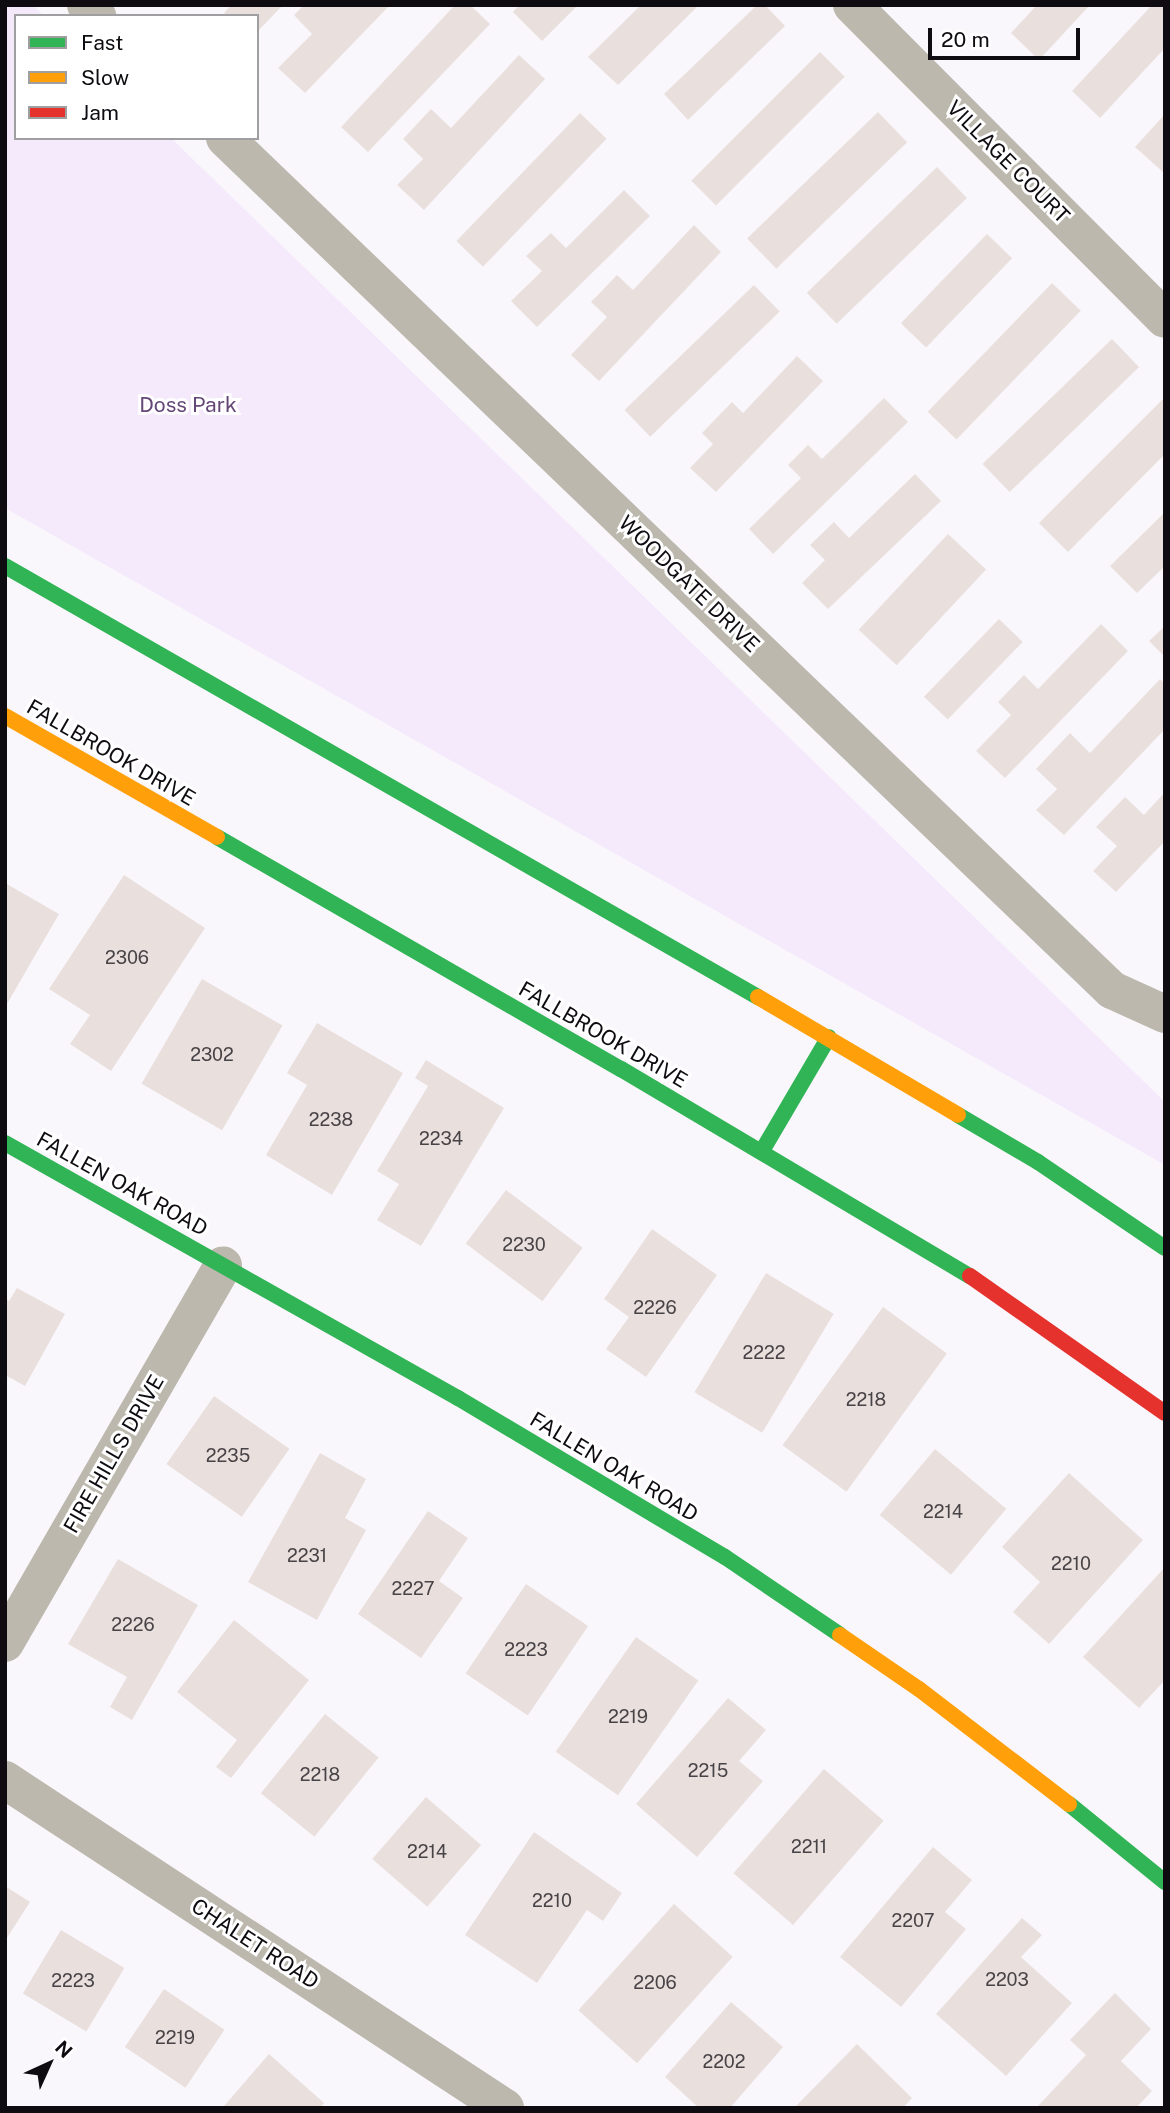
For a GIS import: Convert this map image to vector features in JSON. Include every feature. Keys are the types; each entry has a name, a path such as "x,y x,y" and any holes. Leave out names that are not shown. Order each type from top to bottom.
{"main road":[{"path":"5,566 829,1037 1038,1162 1165,1248"},
{"name":"FALLBROOK DRIVE","path":"5,716 762,1152 966,1273 1165,1413"},
{"path":"762,1152 829,1037"},
{"name":"FALLEN OAK ROAD","path":"5,1143 458,1398 725,1557 919,1689 1086,1817 1165,1882"}],"street":[{"name":"VILLAGE COURT","path":"852,5 1165,319"},
{"name":"WOODGATE DRIVE","path":"227,140 1112,990 1165,1014"},
{"name":"FIRE HILLS DRIVE","path":"5,1643 223,1265"},
{"name":"CHALET ROAD","path":"5,1780 505,2108"}],"green space":[{"name":"Doss Park","path":"5,5 33,5 42,14 14,14 14,140 173,140 1165,1102 1165,1165 5,508"}],"building":[{"path":"231,5 283,5 259,30 259,14 224,13"},
{"path":"304,5 390,5 305,93 278,68 312,34 294,15"},
{"path":"455,5 470,5 490,24 368,152 341,127"},
{"path":"519,5 578,5 542,41 513,12"},
{"path":"641,5 699,5 618,85 588,57"},
{"path":"757,5 765,5 785,26 688,120 664,94"},
{"path":"1037,5 1090,5 1039,60 1011,33"},
{"path":"1152,5 1165,5 1165,48 1100,118 1072,91"},
{"path":"820,52 845,77 716,205 691,181"},
{"path":"519,55 545,79 424,210 397,185 423,159 403,139 431,109 451,128"},
{"path":"878,112 907,142 776,269 747,238"},
{"path":"580,113 607,139 483,267 456,241"},
{"path":"1165,114 1165,172 1164,173 1135,147"},
{"path":"937,167 967,198 837,324 807,293"},
{"path":"624,190 650,216 537,327 511,301 542,271 526,256 551,233 566,248"},
{"path":"694,225 721,252 599,381 571,355 607,317 591,302 617,275 633,290"},
{"path":"987,234 1012,258 926,348 901,323"},
{"path":"1052,283 1081,311 956,440 928,412"},
{"path":"754,285 780,312 650,437 625,410"},
{"path":"1112,339 1139,367 1010,492 983,464"},
{"path":"797,356 823,381 716,492 690,468 713,444 702,433 732,402 743,413"},
{"path":"1165,397 1165,454 1068,552 1039,523"},
{"path":"884,398 908,422 773,554 749,529 801,478 788,465 808,445 822,459"},
{"path":"915,474 941,501 828,609 802,583 825,560 810,545 834,522 849,538"},
{"path":"1165,512 1165,566 1137,593 1110,566"},
{"path":"948,534 986,569 897,665 859,630"},
{"path":"999,619 1023,642 948,720 924,697"},
{"path":"1101,624 1128,651 1005,778 976,751 1011,715 998,702 1024,675 1038,689"},
{"path":"1165,626 1165,657 1149,641"},
{"path":"1160,679 1165,684 1165,729 1064,835 1036,810 1057,789 1036,769 1070,733 1090,753"},
{"path":"1165,792 1165,841 1116,892 1093,871 1117,846 1096,827 1125,797 1144,815"},
{"path":"124,875 205,928 111,1071 70,1044 90,1015 49,989"},
{"path":"5,883 59,914 7,1004 5,1003"},
{"path":"202,979 283,1026 222,1130 142,1084"},
{"path":"317,1023 403,1073 332,1195 266,1155 307,1085 287,1073"},
{"path":"426,1060 504,1108 421,1246 377,1220 399,1184 377,1171 428,1086 415,1078"},
{"path":"506,1190 583,1248 542,1301 466,1244"},
{"path":"652,1229 717,1275 646,1377 606,1349 629,1317 604,1299"},
{"path":"766,1273 834,1314 762,1433 694,1392"},
{"path":"17,1288 65,1314 25,1386 5,1375 5,1299 9,1301"},
{"path":"883,1307 947,1353 846,1492 782,1445"},
{"path":"214,1396 289,1449 242,1517 166,1464"},
{"path":"935,1449 1006,1509 951,1575 880,1515"},
{"path":"320,1453 366,1479 345,1518 366,1530 317,1620 248,1582"},
{"path":"1069,1473 1143,1540 1049,1644 1013,1612 1040,1582 1002,1547"},
{"path":"428,1511 468,1538 439,1581 463,1598 421,1658 358,1614"},
{"path":"118,1559 198,1605 132,1720 110,1707 127,1677 68,1644"},
{"path":"1165,1567 1165,1680 1139,1708 1083,1657"},
{"path":"526,1584 588,1626 528,1715 466,1674"},
{"path":"234,1620 309,1680 231,1778 216,1767 237,1740 177,1692"},
{"path":"636,1637 698,1681 618,1795 556,1752"},
{"path":"728,1698 766,1730 739,1761 763,1781 697,1857 636,1804"},
{"path":"325,1714 379,1757 314,1837 261,1793"},
{"path":"824,1769 884,1821 793,1925 733,1873"},
{"path":"426,1797 481,1845 427,1907 372,1859"},
{"path":"534,1832 622,1893 603,1921 587,1910 537,1983 465,1935"},
{"path":"933,1847 972,1880 945,1912 966,1929 901,2007 840,1957"},
{"path":"5,1886 30,1902 5,1941"},
{"path":"674,1904 733,1957 637,2063 578,2010"},
{"path":"1022,1918 1042,1935 1021,1957 1072,2003 1006,2076 936,2014"},
{"path":"61,1930 124,1968 86,2032 23,1993"},
{"path":"164,1989 225,2030 185,2088 125,2047"},
{"path":"1115,1993 1151,2029 1121,2061 1152,2091 1136,2108 1036,2108 1086,2055 1070,2040"},
{"path":"731,2002 783,2047 730,2108 699,2108 665,2077"},
{"path":"857,2044 912,2098 903,2108 794,2108"},
{"path":"269,2054 324,2103 320,2108 224,2106"}],"traffic: fast":[{"path":"5,566 758,997"},
{"path":"217,837 621,1069 970,1276"},
{"path":"762,1151 829,1037"},
{"path":"958,1115 1038,1162 1165,1248"},
{"path":"5,1143 458,1398 725,1557 840,1635"},
{"path":"1069,1804 1165,1882"}],"traffic: slow":[{"path":"5,716 217,837"},
{"path":"758,997 958,1115"},
{"path":"840,1635 919,1689 1069,1804"}],"traffic: jam":[{"path":"970,1276 1165,1413"}]}
